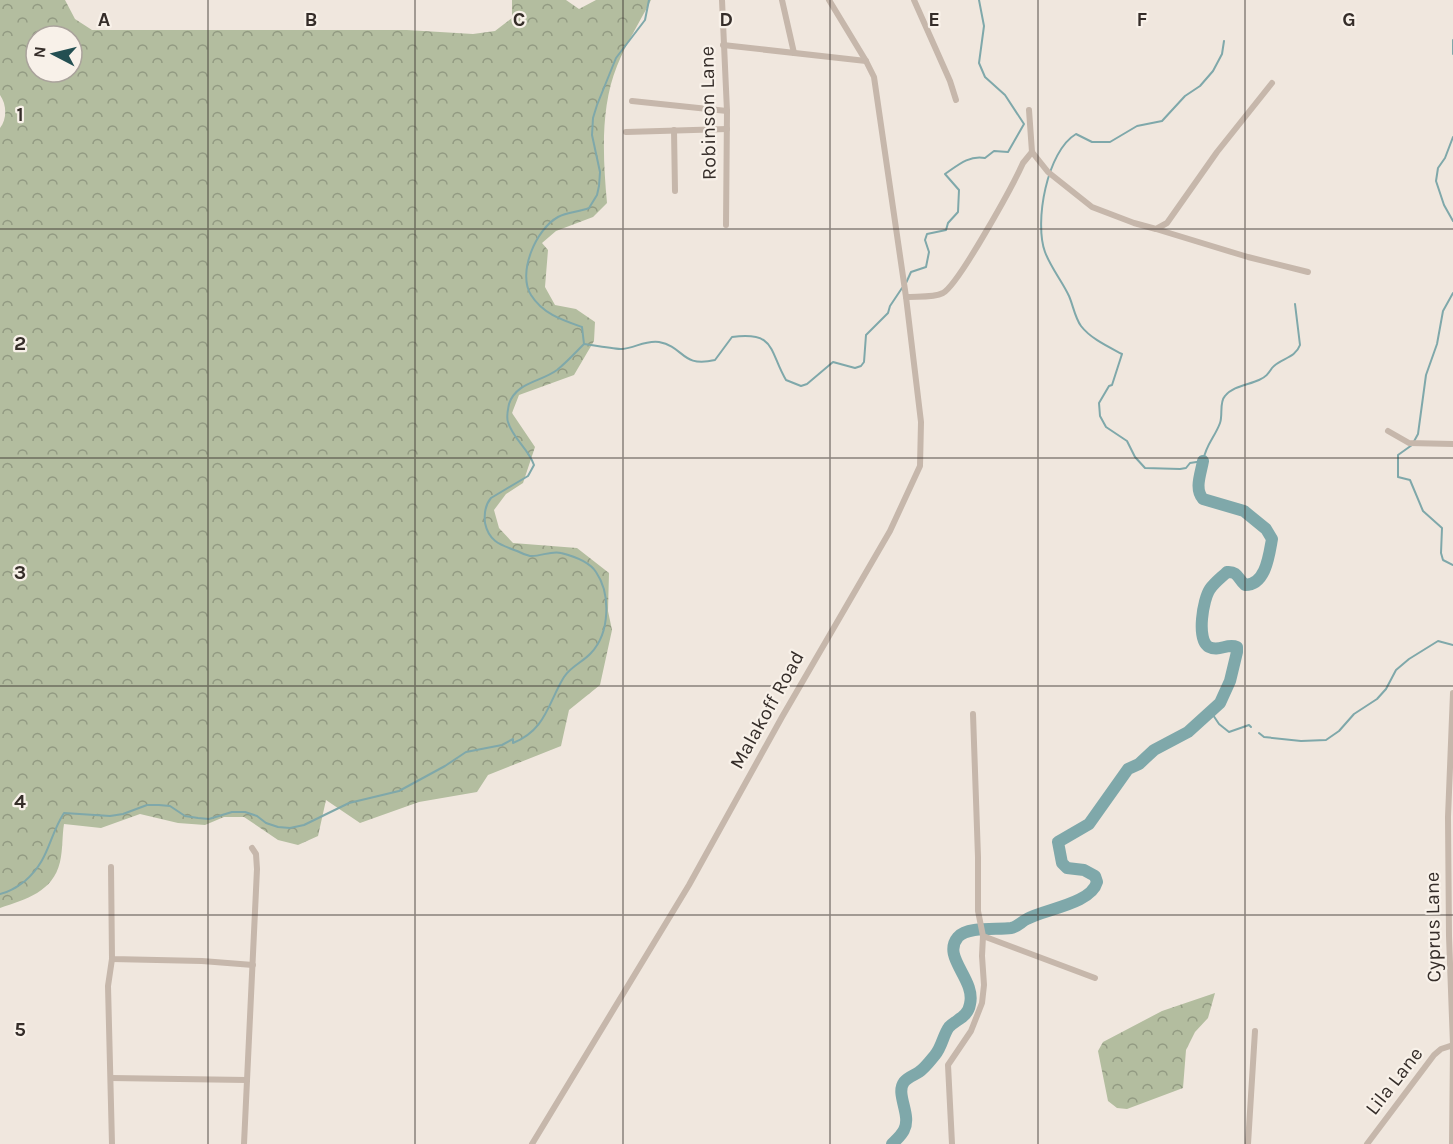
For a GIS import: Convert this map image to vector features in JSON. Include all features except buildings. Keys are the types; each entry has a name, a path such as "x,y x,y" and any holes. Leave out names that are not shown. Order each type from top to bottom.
{"street":[{"name":"Robinson Lane","path":"722,0 727,111 726,225"},
{"path":"782,0 794,53"},
{"name":"Malakoff Road","path":"532,1144 688,885 890,531 920,466 921,422 906,294 874,77 867,61 829,0"},
{"path":"914,0 950,81 956,100"},
{"path":"723,45 867,61"},
{"path":"1156,229 1167,223 1217,152 1272,83"},
{"path":"632,101 727,111"},
{"path":"1029,111 1032,152 1048,172 1092,207 1134,223 1248,257 1308,272"},
{"path":"626,132 727,129"},
{"path":"674,130 675,191"},
{"path":"906,294 941,294 950,286 1032,152"},
{"path":"1388,431 1409,443 1453,444"},
{"name":"Cyprus Lane","path":"1452,1144 1453,1045 1448,817 1453,693"},
{"path":"952,1144 948,1065 971,1031 982,1004 984,985 983,936 978,911 973,714"},
{"path":"244,1144 257,869 256,854 252,848"},
{"path":"111,867 112,959 108,986 112,1144"},
{"path":"983,936 1095,978"},
{"path":"112,959 202,961 253,965"},
{"path":"1248,1144 1255,1031"},
{"name":"Lila Lane","path":"1367,1144 1434,1055 1441,1049 1453,1045"},
{"path":"111,1078 247,1080"}],"green space":[{"path":"0,0 65,0 75,19 83,24 24,24 24,84 84,84 84,25 92,30 407,30 473,34 495,31 512,18 512,0 566,0 579,9 596,0 651,0 621,57 608,99 604,133 607,203 593,217 556,231 542,243 548,250 545,287 555,305 576,309 595,322 594,341 574,375 519,395 512,413 535,447 523,483 506,494 494,510 499,528 513,543 577,548 609,573 608,611 612,630 600,685 569,710 561,746 488,775 477,792 419,802 360,823 326,800 318,836 298,845 278,840 244,817 224,817 205,825 178,823 140,814 101,828 64,824 60,862 51,881 37,893 0,908 0,128 4,120 4,103 0,95"},
{"path":"1215,993 1208,1018 1195,1032 1186,1050 1183,1088 1127,1109 1117,1108 1108,1101 1098,1051 1103,1042 1162,1011"}],"waterway":[{"path":"0,894 16,887 33,873 44,856 64,813 110,816 147,805 159,805 170,806 185,816 209,819 232,812 245,812 257,816 266,823 290,828 304,825 349,803 399,791 466,752 502,745 513,739 513,743 533,731 545,715 567,673 588,656 597,645 605,624 606,602 601,581 593,568 580,559 561,553 530,556 501,545 489,535 485,513 491,498 528,476 534,465 513,434 508,422 509,404 512,397 523,387 557,370 584,344 582,327 547,312 531,295 527,286 528,264 536,241 550,223 562,215 589,208 597,195 600,172 592,135 593,118 616,58 645,20 649,0"},
{"path":"906,283 911,272 926,267 929,252 925,240 927,234 946,230 948,223 958,212 959,190 945,174 969,159 985,158 994,151 1008,152 1024,124 1005,95 985,77 979,63 984,26 979,0"},
{"path":"1453,40 1453,54"},
{"path":"1224,41 1222,54 1213,71 1162,121 1137,126 1110,142 1092,142 1076,134 1066,143 1057,155 1042,206 1042,239 1045,252 1069,296 1081,326 1095,339 1122,354 1112,385 1109,386 1099,403 1100,416 1106,427 1127,441 1135,457 1145,468 1180,469 1186,468 1190,463 1203,461 1220,423 1222,402 1225,396 1236,388 1263,378 1275,365 1298,350 1300,345 1295,304"},
{"path":"1453,137 1445,158 1438,168 1436,181 1444,205 1453,221"},
{"path":"584,344 622,349 649,342 659,342 674,348 689,359 704,362 715,360 732,337 757,337 769,345 786,380 801,386 807,384 833,362 855,368 861,366 864,362 866,335 888,313 902,288"},
{"path":"1453,293 1443,311 1437,344 1426,375 1418,434 1412,445 1398,455 1398,477 1410,480 1423,511 1442,528 1443,560 1453,565"},
{"path":"892,1144 904,1130 906,1124 901,1092 904,1082 927,1064 937,1052 949,1027 965,1015 969,1008 971,995 954,952 954,945 958,937 969,931 1013,927 1035,915 1086,896 1097,882 1095,876 1084,870 1067,868 1062,863 1058,842 1089,824 1128,769 1139,764 1154,750 1188,732 1220,703 1230,681 1237,647 1213,648 1205,643 1202,619 1207,594 1227,572 1236,574 1245,585 1258,580 1265,568 1272,539 1266,529 1244,511 1203,499 1199,491 1203,461"},
{"path":"1259,733 1264,737 1301,741 1326,740 1339,731 1354,714 1377,699 1386,689 1396,670 1409,659 1438,641 1453,645"},
{"path":"1211,712 1219,724 1229,732 1249,725 1251,727"}]}
